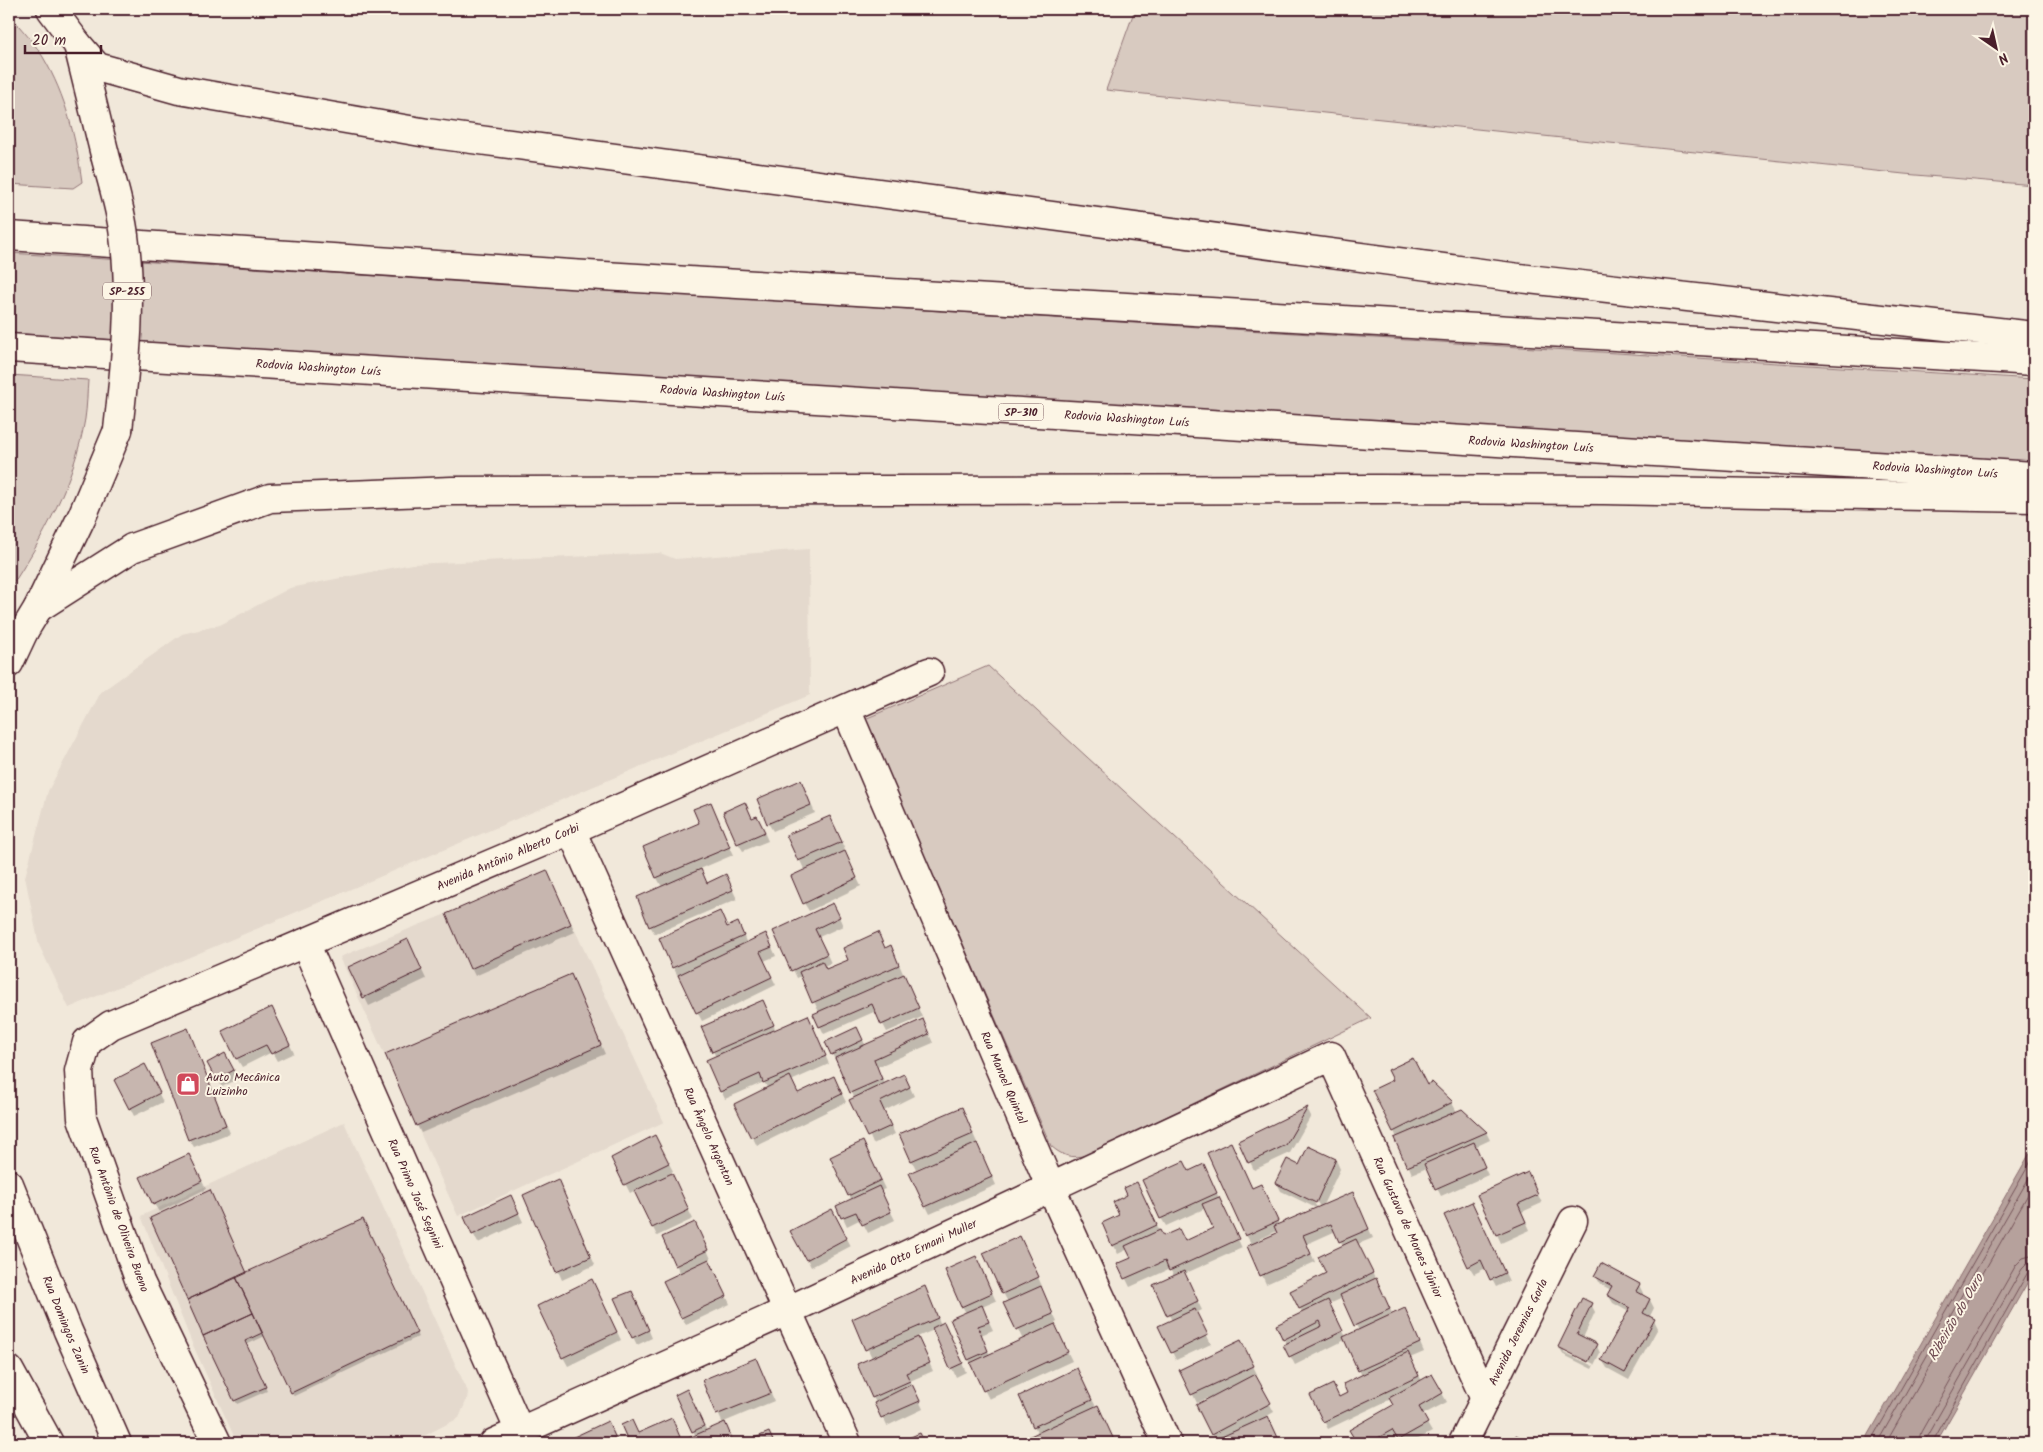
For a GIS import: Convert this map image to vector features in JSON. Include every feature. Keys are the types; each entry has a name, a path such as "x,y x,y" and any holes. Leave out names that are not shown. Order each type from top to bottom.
{"main road":[{"name":"SP-255","path":"16,637 38,608 84,514 118,430 124,382 128,304 124,236 78,45 53,10"},
{"path":"78,45 97,67 179,90 427,133 1519,278 2034,336"},
{"path":"9,236 570,274 2034,361"},
{"name":"Rodovia Washington Luís","path":"9,348 2034,476"},
{"path":"38,608 132,548 270,498 452,491 1380,489 1604,490 2034,498"},
{"path":"9,662 16,637"},
{"name":"Avenida Antônio Alberto Corbi","path":"87,1042 111,1024 571,830 929,672"},
{"name":"Rua Manoel Quintal","path":"846,709 1051,1188 1167,1443"},
{"name":"Rua Ângelo Argenton","path":"571,830 847,1443"},
{"name":"Rua Primo José Segnini","path":"304,943 522,1438"},
{"name":"Rua Antônio de Oliveira Bueno","path":"87,1042 79,1071 82,1118 140,1282 217,1443"},
{"name":"Avenida Otto Ernani Muller","path":"494,1443 522,1438 787,1311 1331,1056"},
{"name":"Rua Gustavo de Moraes Júnior","path":"1331,1056 1485,1399"},
{"name":"Rua Domingos Zanin","path":"11,1197 118,1443"},
{"name":"Avenida Jeremias Gorla","path":"1463,1443 1572,1221"},
{"path":"9,1370 49,1443"}],"shaded area":[{"path":"1135,9 2034,9 2034,185 1904,174 1106,90"},
{"path":"9,14 43,57 64,102 77,149 82,182 73,188 9,184"},
{"path":"9,253 2034,379 2034,465 9,333"},
{"path":"9,375 88,380 86,414 74,464 66,486 45,530 9,590"},
{"path":"809,549 810,695 69,1008 39,945 25,877 48,791 101,692 182,634 220,625 290,588 412,564 660,553 675,559"},
{"path":"988,666 1371,1018 1087,1155 1068,1156 1051,1146 865,719"},
{"path":"547,870 664,1122 458,1216 340,957"},
{"path":"344,1122 468,1392 467,1399 459,1418 410,1443 237,1443 192,1343 141,1216"}],"water":[{"name":"Ribeirão do Ouro","path":"2034,1146 2034,1271 1936,1443 1864,1443"}],"building":[{"path":"801,780 811,805 767,824 757,799"},
{"path":"711,802 730,847 656,878 643,847 699,823 693,809"},
{"path":"745,802 752,818 757,816 765,832 737,844 723,812"},
{"path":"830,816 842,842 798,861 786,835"},
{"path":"845,851 857,878 803,904 791,876"},
{"path":"701,869 707,883 726,874 733,890 649,927 637,897"},
{"path":"547,870 571,924 470,969 446,914"},
{"path":"833,903 840,917 815,929 827,954 791,971 773,931"},
{"path":"720,911 727,927 738,922 744,936 672,968 659,938"},
{"path":"878,932 885,948 891,945 899,965 812,1003 799,972 822,961 826,969 848,960 843,948"},
{"path":"766,933 772,947 760,952 772,977 696,1013 678,975"},
{"path":"408,939 422,970 363,998 348,967"},
{"path":"571,974 601,1045 416,1126 385,1054"},
{"path":"904,974 919,1008 881,1025 872,1004 819,1027 813,1014"},
{"path":"763,1000 774,1025 712,1052 701,1027"},
{"path":"272,1007 290,1045 271,1054 266,1045 236,1059 222,1031"},
{"path":"808,1015 826,1056 763,1083 760,1074 720,1092 706,1060"},
{"path":"923,1019 929,1034 874,1059 882,1079 850,1093 835,1058"},
{"path":"857,1027 863,1040 831,1055 825,1042"},
{"name":"Auto Mecânica Luizinho","path":"188,1028 226,1125 188,1140 151,1043"},
{"path":"225,1053 234,1070 216,1080 207,1063"},
{"path":"1413,1058 1427,1085 1432,1082 1453,1102 1393,1132 1372,1090 1393,1080 1388,1070"},
{"path":"145,1064 160,1093 129,1109 114,1080"},
{"path":"904,1074 910,1087 880,1102 891,1126 867,1137 849,1100"},
{"path":"790,1076 798,1093 834,1076 842,1094 751,1138 734,1104"},
{"path":"962,1107 973,1134 911,1161 899,1134"},
{"path":"1308,1107 1286,1145 1248,1163 1238,1141"},
{"path":"1462,1109 1487,1132 1407,1167 1394,1138"},
{"path":"655,1135 669,1163 624,1185 611,1158"},
{"path":"863,1141 881,1180 848,1196 830,1157"},
{"path":"1231,1142 1252,1188 1261,1184 1278,1221 1245,1236 1207,1153"},
{"path":"1474,1142 1485,1167 1435,1189 1424,1164"},
{"path":"977,1143 992,1177 925,1207 909,1173"},
{"path":"1308,1146 1336,1159 1316,1203 1275,1183 1287,1159 1299,1165"},
{"path":"189,1154 202,1181 153,1205 140,1177"},
{"path":"1184,1161 1189,1171 1204,1164 1217,1193 1160,1219 1142,1180"},
{"path":"1528,1172 1538,1195 1518,1204 1526,1222 1496,1235 1477,1195"},
{"path":"672,1173 689,1210 652,1228 634,1191"},
{"path":"558,1179 591,1257 556,1272 523,1195"},
{"path":"1137,1182 1157,1225 1112,1246 1102,1223 1119,1215 1113,1202 1127,1195 1124,1188"},
{"path":"879,1186 891,1212 862,1225 856,1212 841,1218 836,1206"},
{"path":"210,1190 247,1273 187,1300 150,1218"},
{"path":"1353,1192 1369,1229 1339,1242 1331,1224 1303,1235 1311,1254 1260,1276 1247,1246 1277,1233 1274,1226"},
{"path":"511,1195 519,1213 472,1235 464,1217"},
{"path":"1219,1197 1239,1239 1169,1271 1165,1261 1124,1279 1117,1264 1131,1258 1125,1246 1160,1230 1163,1236 1179,1229 1185,1241 1213,1228 1202,1204"},
{"path":"1472,1202 1505,1273 1490,1280 1481,1260 1468,1267 1444,1215"},
{"path":"832,1209 847,1238 806,1260 790,1231"},
{"path":"363,1219 417,1333 291,1393 236,1277"},
{"path":"695,1222 708,1250 675,1266 662,1237"},
{"path":"1020,1236 1039,1277 1002,1294 983,1253"},
{"path":"1356,1239 1373,1273 1299,1309 1290,1291 1326,1273 1318,1257"},
{"path":"976,1256 992,1293 961,1307 945,1270"},
{"path":"709,1259 727,1296 681,1318 663,1281"},
{"path":"1601,1263 1640,1284 1636,1291 1650,1299 1643,1313 1655,1319 1625,1373 1601,1360 1630,1308 1607,1295 1612,1286 1594,1276"},
{"path":"1184,1271 1198,1301 1167,1316 1153,1285"},
{"path":"236,1277 253,1313 203,1336 187,1300"},
{"path":"1376,1278 1390,1309 1354,1326 1340,1295"},
{"path":"592,1279 617,1332 562,1358 537,1306"},
{"path":"925,1286 938,1318 865,1350 852,1319"},
{"path":"1041,1286 1053,1314 1016,1330 1003,1303"},
{"path":"632,1291 649,1330 632,1338 614,1298"},
{"path":"1582,1298 1592,1303 1577,1334 1597,1344 1588,1362 1558,1347"},
{"path":"1328,1300 1343,1331 1289,1357 1283,1345 1322,1326 1320,1321 1283,1340 1276,1325"},
{"path":"982,1305 989,1322 978,1326 988,1351 968,1360 950,1319"},
{"path":"1405,1308 1420,1343 1358,1371 1343,1337"},
{"path":"1195,1309 1208,1335 1171,1353 1158,1326"},
{"path":"253,1313 262,1333 245,1341 266,1387 234,1401 203,1336"},
{"path":"944,1322 963,1363 950,1369 932,1328"},
{"path":"1055,1324 1068,1352 983,1391 970,1363"},
{"path":"918,1337 930,1363 906,1373 910,1381 872,1398 857,1364"},
{"path":"1241,1340 1254,1366 1191,1395 1179,1370"},
{"path":"1408,1352 1419,1376 1323,1422 1310,1395 1333,1384 1339,1397 1347,1393 1343,1384"},
{"path":"756,1358 771,1393 716,1415 702,1380"},
{"path":"1077,1368 1092,1400 1033,1427 1019,1396"},
{"path":"1255,1374 1271,1403 1211,1435 1196,1405"},
{"path":"1432,1374 1443,1393 1419,1407 1428,1423 1398,1440 1392,1430 1369,1443 1357,1443 1349,1430 1393,1405 1389,1398"},
{"path":"912,1384 920,1401 881,1418 874,1403"},
{"path":"687,1389 704,1426 692,1432 675,1395"},
{"path":"1098,1405 1114,1440 1106,1443 1015,1443"},
{"path":"1268,1416 1280,1442 1208,1443"},
{"path":"672,1418 680,1437 665,1443 629,1443 621,1425 632,1420 638,1433"},
{"path":"608,1421 618,1443 561,1443"},
{"path":"725,1422 734,1443 686,1443 684,1440"},
{"path":"769,1432 774,1443 743,1443"},
{"path":"920,1433 925,1443 897,1443"},
{"path":"1516,1435 1533,1443 1511,1443"}],"place":[{"name":"Auto Mecânica Luizinho","path":"188,1084"}]}
